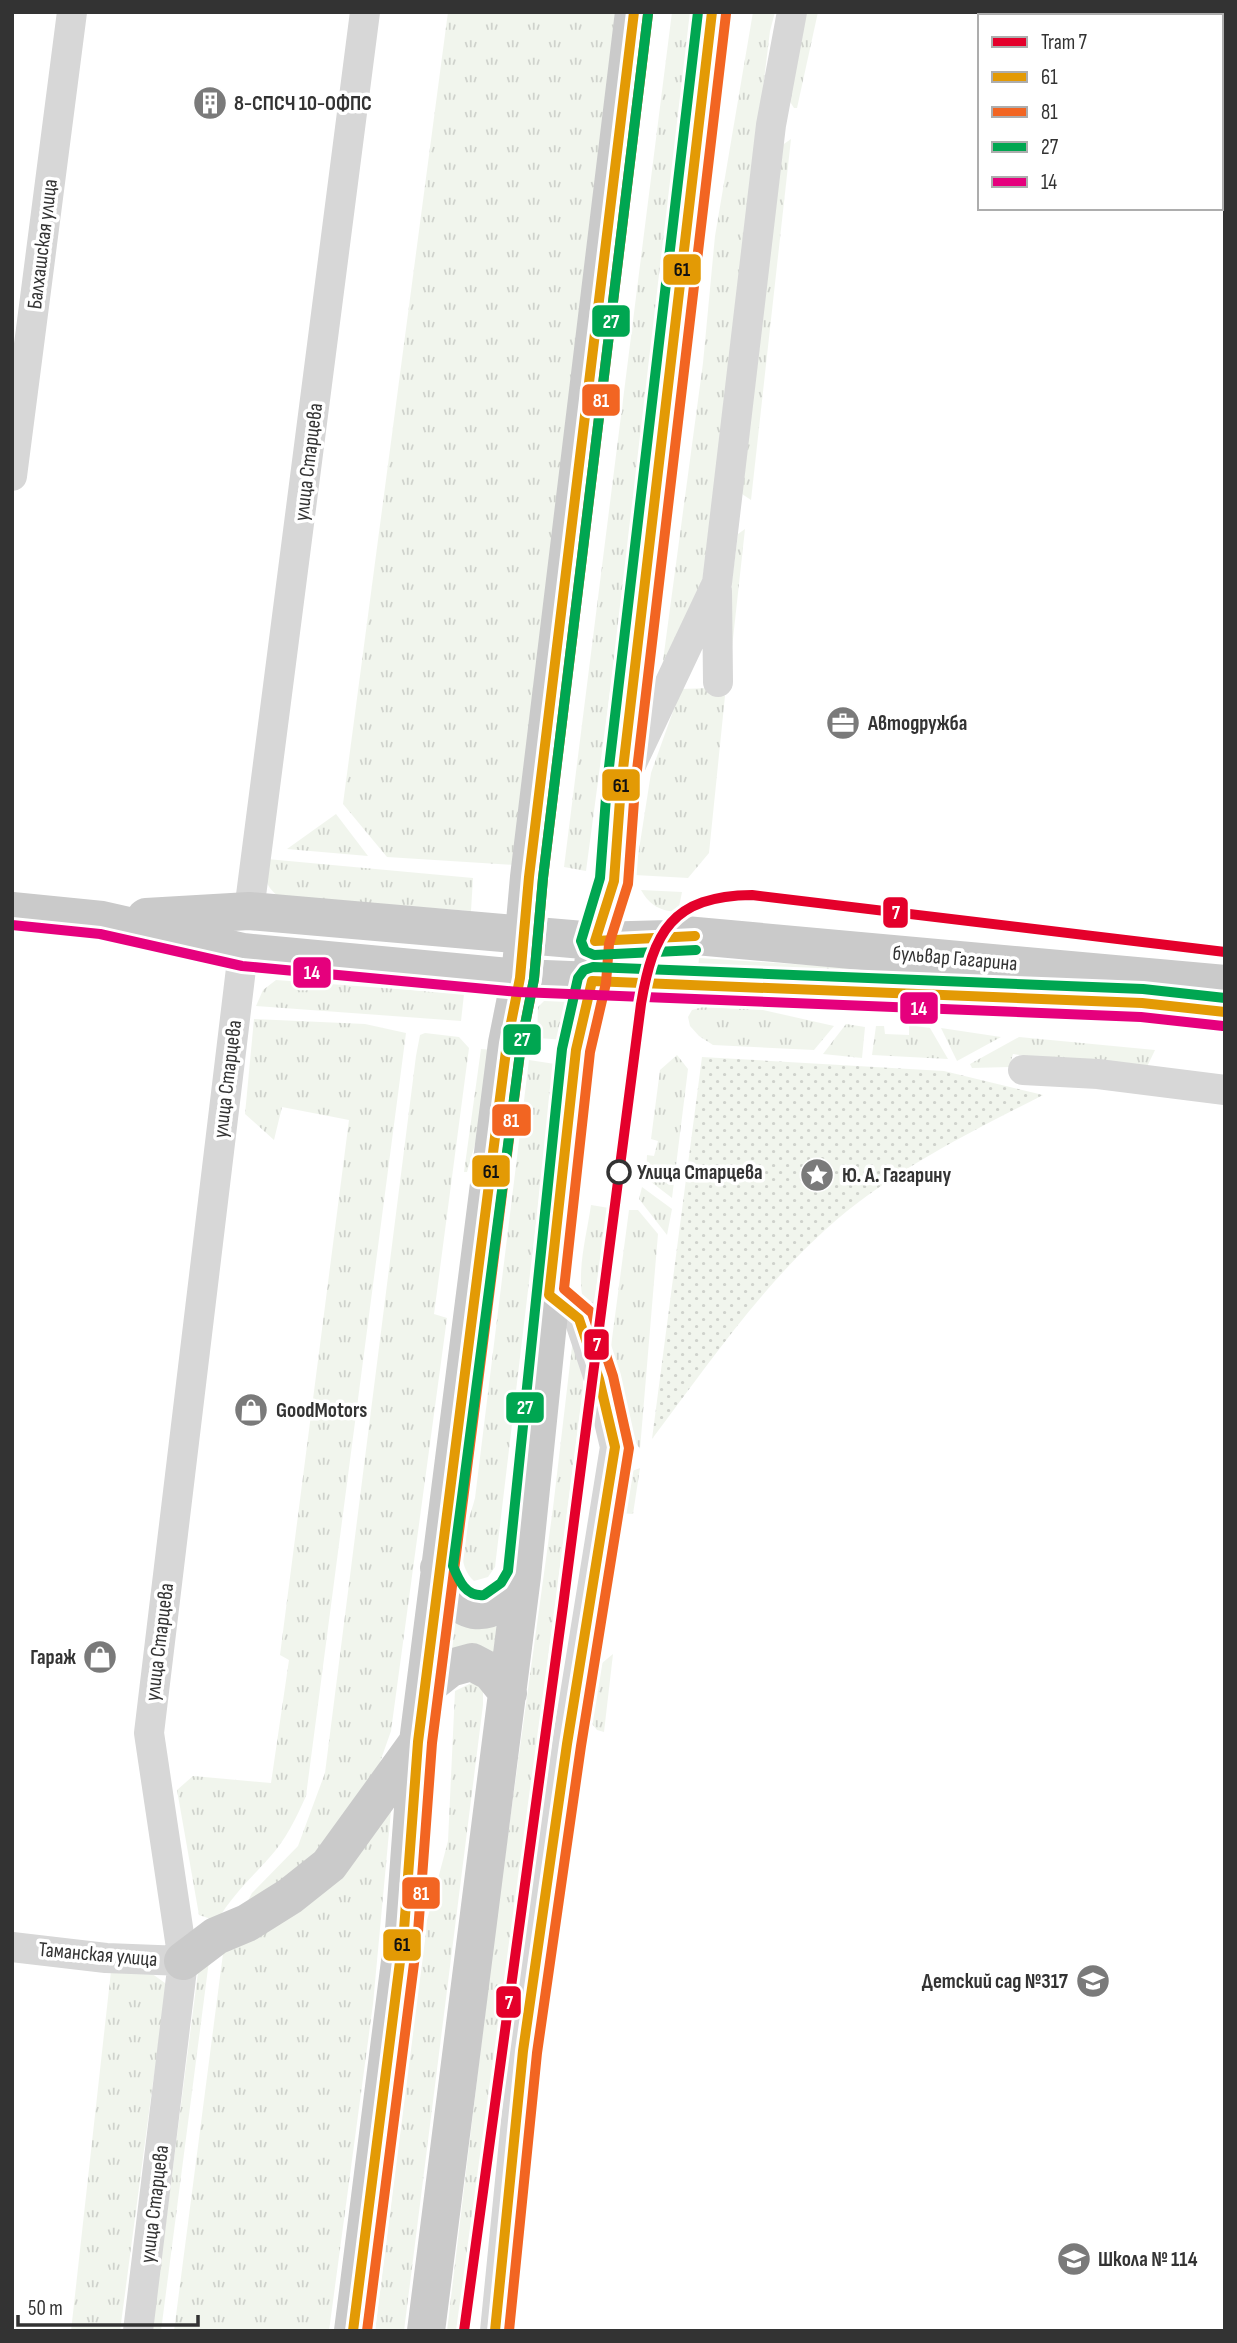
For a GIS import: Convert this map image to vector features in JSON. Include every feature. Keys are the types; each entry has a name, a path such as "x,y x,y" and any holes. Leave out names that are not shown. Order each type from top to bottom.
{"main road":[{"path":"353,2331 404,1930 418,1742 439,1568 507,1043 520,978 634,12"},
{"path":"426,2331 522,1576 576,1049 592,981 595,940 614,881 621,786 707,30 712,12"},
{"name":"бульвар Гагарина","path":"614,881 637,913 685,935 1225,984"},
{"path":"12,911 102,920"},
{"name":"бульвар Гагарина","path":"102,920 249,911 595,940 669,940 685,935"},
{"name":"бульвар Гагарина","path":"102,920 243,952 520,978 1142,1003 1225,1012"},
{"path":"439,1568 446,1592 457,1603 475,1611 495,1606 510,1598 522,1576"},
{"path":"426,1687 450,1668 472,1662 491,1672 508,1693"},
{"path":"183,1961 216,1936 247,1923 290,1896 328,1864 418,1742"}],"street":[{"name":"Балхашская улица","path":"12,476 72,12"},
{"name":"улица Старцева","path":"249,911 365,12"},
{"path":"718,682 717,583 771,125 792,12"},
{"path":"621,786 717,583"},
{"name":"улица Старцева","path":"138,2331 183,1961 149,1733 243,952"},
{"path":"1023,1070 1098,1074 1225,1090"},
{"path":"495,2331 523,2051 567,1744 615,1447 599,1379 579,1319 550,1295"},
{"name":"Таманская улица","path":"12,1947 106,1958 183,1961"}],"green space":[{"path":"448,12 624,12 514,865 387,857 343,804"},
{"path":"672,12 704,12 586,871 564,867"},
{"path":"753,12 775,12 770,31 703,578 662,668 703,363 715,236"},
{"path":"804,12 818,12 797,108 794,108 787,97"},
{"path":"791,139 751,500 742,494 781,146"},
{"path":"745,529 730,666 727,619 738,534"},
{"path":"711,688 722,691 725,696 709,853 688,878 635,875 651,773 681,689"},
{"path":"336,814 368,856 287,849"},
{"path":"267,859 473,878 471,911 279,897 270,889 266,880"},
{"path":"641,890 682,892 678,912 656,907"},
{"path":"699,958 1145,987 698,968"},
{"path":"276,980 464,994 461,1021 256,1006 263,990"},
{"path":"546,999 564,999 572,1006 567,1040 537,1038 538,1007"},
{"path":"703,1007 763,1010 834,1026 814,1050 713,1045 690,1026 688,1017 692,1010"},
{"path":"254,1019 365,1024 406,1033 306,1796 281,1844 235,1896 217,1921 199,1915 177,1790 193,1776 271,1783 289,1660 280,1655 349,1120 282,1107 274,1140 245,1114"},
{"path":"846,1024 865,1027 862,1058 823,1054"},
{"path":"909,1025 930,1028 948,1059 872,1055 876,1026 884,1026 885,1034 909,1035"},
{"path":"941,1028 1001,1037 957,1061"},
{"path":"425,1033 459,1037 469,1048 434,1314 447,1318 391,1731 379,1765 339,1837 244,1908 252,1893 298,1846 325,1773 416,1056 420,1035"},
{"path":"1019,1037 1155,1050 1145,1071 1013,1054 1009,1067 972,1068 970,1064"},
{"path":"481,1049 494,1050 482,1120 467,1172 464,1172"},
{"path":"677,1055 688,1069 672,1198 646,1178 647,1155 654,1156 658,1141 651,1139 660,1070"},
{"path":"702,1057 944,1071 1043,1095 902,1172 825,1230 755,1304 652,1439"},
{"path":"529,1060 555,1064 495,1567 488,1577 474,1581 463,1563 463,1542 475,1498"},
{"path":"642,1187 672,1209 667,1235 639,1199"},
{"path":"591,1205 609,1208 591,1320 585,1307 581,1279"},
{"path":"629,1210 638,1210 658,1234 640,1449 625,1427 608,1369"},
{"path":"573,1338 583,1365 583,1388 461,2331 447,2331 495,1929 553,1508"},
{"path":"640,1468 633,1514 619,1513 624,1474"},
{"path":"453,1608 502,1616 505,1664 449,1657"},
{"path":"613,1654 604,1732 597,1730 589,1720 596,1668"},
{"path":"475,1681 483,1691 483,1705 404,2331 375,2331 426,1924 448,1841 455,1691"},
{"path":"392,1800 373,2004 329,2331 174,2331 224,1946"},
{"path":"210,1953 161,2331 152,2331 198,1972"},
{"path":"111,1971 151,1973 165,1983 165,2018 153,2082 120,2331 71,2331"}],"tram line":[{"name":"7","path":"464,2331 563,1606 641,1004 652,957 660,938 671,923 685,911 703,902 752,895 1225,952"}],"transit line":[{"name":"61","path":"353,2331 404,1930 418,1742 507,1043 520,978 529,877 634,12"},
{"name":"27","path":"696,950 594,955 585,951 581,941 600,878 607,784 698,12"},
{"name":"61","path":"695,936 595,941 614,881 621,786 712,12"},
{"name":"81","path":"367,2331 418,1932 432,1743 521,1045 534,979 543,878 648,14"},
{"name":"27","path":"648,14 543,878 534,979 521,1045 453,1566 464,1587 472,1593 484,1595 501,1583 508,1571 562,1049 578,978 584,970 593,967 1143,989 1225,998"},
{"name":"81","path":"509,2331 537,2053 581,1746 629,1448 613,1376 592,1313 564,1289 590,1052 606,983 609,944 628,884 635,787 726,14"},
{"name":"14","path":"12,925 100,934 242,966 519,992 1141,1017 1223,1026"},
{"name":"61","path":"495,2331 523,2051 567,1744 615,1447 599,1379 579,1319 549,1295 576,1050 592,981 1142,1003 1225,1012"}],"place":[{"name":"8-СПСЧ 10-ОФПС","path":"210,103"},
{"name":"Автодружба","path":"843,723"},
{"name":"Улица Старцева","path":"619,1172"},
{"name":"Ю. А. Гагарину","path":"817,1175"},
{"name":"GoodMotors","path":"251,1410"},
{"name":"Гараж","path":"100,1657"},
{"name":"Детский сад №317","path":"1093,1981"},
{"name":"Школа № 114","path":"1074,2259"}]}
